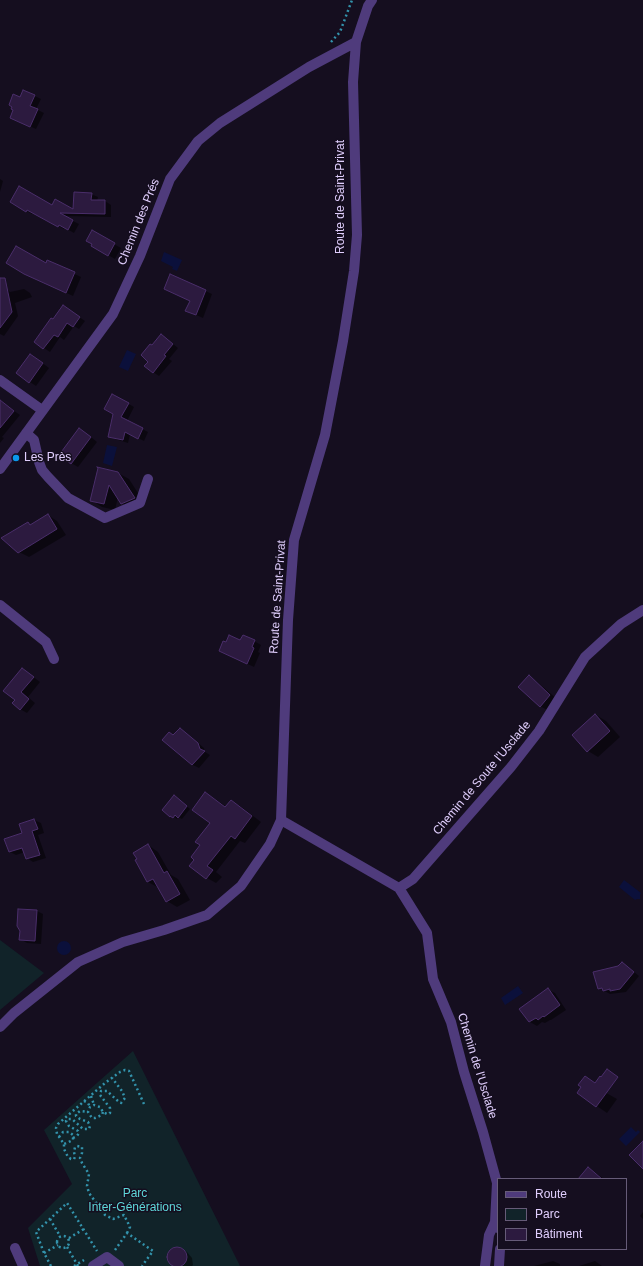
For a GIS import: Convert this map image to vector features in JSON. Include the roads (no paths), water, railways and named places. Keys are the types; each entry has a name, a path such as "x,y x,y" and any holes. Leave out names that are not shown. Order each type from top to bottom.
{"street":[{"name":"Route de Saint-Privat","path":"0,1027 14,1012 78,962 123,942 207,915 241,886 270,844 281,820 288,620 294,540 325,435 343,341 354,271 357,235 353,96 356,42 368,6 372,0"},
{"name":"Chemin des Prés","path":"0,469 113,314 140,256 170,179 198,141 220,122 309,67 356,42"},
{"path":"0,380 42,410"},
{"path":"26,433 34,440 39,462 42,470 48,478 68,498 104,518 140,503 148,480"},
{"path":"0,605 46,642 54,659"},
{"name":"Chemin de Soute l'Usclade","path":"398,888 414,879 511,768 539,731 585,657 621,624 643,610"},
{"name":"Chemin de l'Usclade","path":"281,820 398,888 426,933 433,979 451,1022 464,1072 483,1132 496,1183 496,1225 489,1235 485,1266"},
{"path":"15,1248 23,1266"},
{"path":"499,1266 500,1250"},
{"path":"90,1262 107,1257 119,1266"}],"place":[{"name":"Les Près","path":"16,458"}],"park label":[{"name":"Parc Inter-Générations","path":"135,1201"}]}
